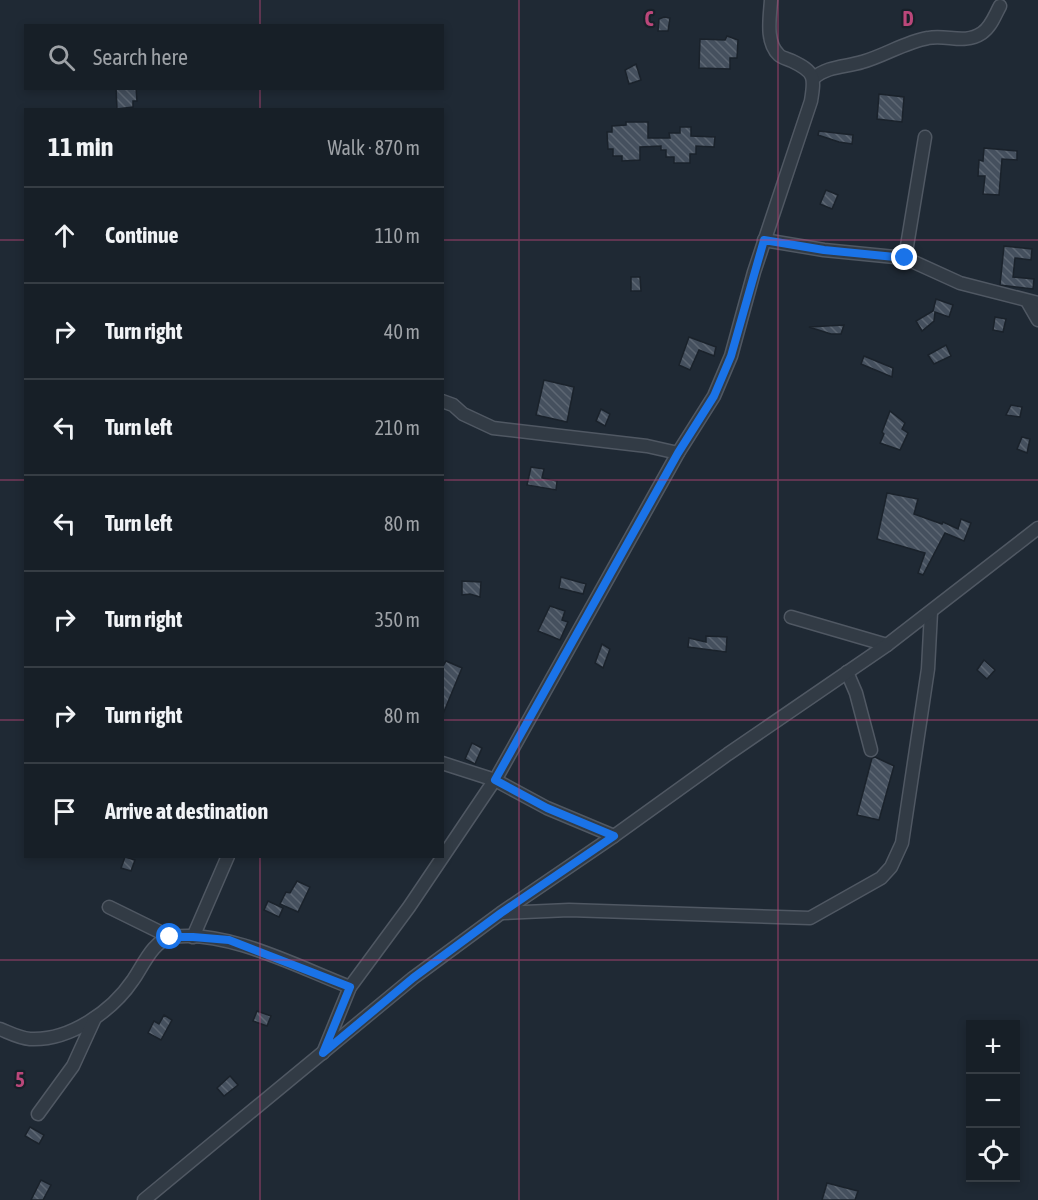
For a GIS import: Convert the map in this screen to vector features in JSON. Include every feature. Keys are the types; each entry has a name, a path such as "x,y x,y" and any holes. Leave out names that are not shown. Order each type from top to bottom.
{"street":[{"path":"444,855 495,780 678,453 705,412 722,380 764,240 811,101 814,78 802,66 778,54 772,41 770,26 771,0"},
{"path":"814,78 823,72 862,62 921,40 940,37 962,40 980,34 987,29 1000,6"},
{"path":"905,258 925,137"},
{"path":"764,240 824,250 905,258 960,284 1033,302 1038,320"},
{"path":"444,402 453,405 463,414 493,428 647,446 678,453"},
{"path":"144,1200 413,978 501,913 887,645 1038,528"},
{"path":"501,913 569,910 810,918 881,878 891,867 902,843 926,688 931,612"},
{"path":"791,617 887,645"},
{"path":"847,672 856,693 871,750"},
{"path":"444,764 495,780 547,808 614,836"},
{"path":"193,937 227,858"},
{"path":"323,1053 350,987 442,858"},
{"path":"109,907 170,937 229,940 350,987"},
{"path":"0,1029 16,1036 44,1039 76,1028 95,1018 120,997 154,948 170,937"},
{"path":"38,1113 73,1066 95,1018"}],"building":[{"path":"670,18 668,31 658,31 659,19"},
{"path":"727,36 738,40 737,58 730,58 730,69 699,68 700,39 725,40"},
{"path":"636,64 641,80 629,84 625,70"},
{"path":"116,90 136,90 137,101 133,101 133,107 117,108"},
{"path":"879,94 904,97 902,122 877,119"},
{"path":"626,122 648,122 648,138 670,138 669,133 680,133 680,127 691,127 691,136 715,137 714,147 696,146 696,154 690,154 690,163 674,163 674,157 666,157 666,150 661,150 661,146 640,147 640,160 622,161 622,156 613,156 613,149 608,149 607,132 612,132 612,126 626,125"},
{"path":"819,131 853,135 852,144 818,135"},
{"path":"984,148 1017,151 1017,160 1002,159 999,195 983,194 985,176 978,176 979,160 983,161"},
{"path":"826,190 838,195 832,209 820,204"},
{"path":"1004,246 1032,249 1031,260 1015,258 1013,277 1034,279 1033,289 1000,285"},
{"path":"631,277 640,277 641,291 631,291"},
{"path":"936,299 953,305 949,317 935,312 934,321 922,331 916,321 933,311"},
{"path":"995,317 1006,319 1003,332 993,330"},
{"path":"844,325 841,334 831,334 809,327"},
{"path":"689,337 716,347 714,356 699,350 690,370 679,365"},
{"path":"946,345 951,356 934,364 928,355"},
{"path":"864,356 893,368 892,377 861,364"},
{"path":"544,380 574,387 567,422 536,415"},
{"path":"1011,405 1022,407 1020,417 1006,415"},
{"path":"601,409 610,414 605,426 596,421"},
{"path":"890,411 905,423 902,429 908,433 900,450 880,443"},
{"path":"1022,437 1030,439 1027,453 1017,449"},
{"path":"531,467 544,469 542,478 557,481 556,490 527,485"},
{"path":"887,493 918,499 914,514 942,524 943,522 958,529 961,519 971,523 964,541 945,533 923,575 918,573 925,553 877,539"},
{"path":"561,577 586,584 583,594 559,588"},
{"path":"462,581 481,582 480,597 470,594 462,595"},
{"path":"550,606 565,611 562,620 568,622 560,640 538,631"},
{"path":"706,636 727,637 726,652 688,647 689,638 706,642"},
{"path":"602,644 610,649 603,668 595,663"},
{"path":"984,660 995,670 987,679 977,670"},
{"path":"446,661 462,668 444,712 444,664"},
{"path":"472,743 482,748 475,764 465,759"},
{"path":"875,757 894,766 879,820 857,815 872,758"},
{"path":"125,858 135,860 131,871 121,868"},
{"path":"297,881 310,887 298,912 280,904 286,892 290,893"},
{"path":"268,901 283,908 279,917 264,910"},
{"path":"257,1011 271,1016 267,1026 253,1021"},
{"path":"164,1015 172,1020 161,1040 148,1033 154,1021 159,1024"},
{"path":"230,1076 238,1085 224,1096 217,1088"},
{"path":"30,1127 44,1135 39,1144 25,1136"},
{"path":"41,1180 51,1185 43,1200 31,1200"},
{"path":"827,1183 858,1191 855,1200 822,1200"}],"route":[{"path":"170,937 229,940 350,987 323,1053 413,978 501,913 614,836 547,808 495,780 678,453 722,380 764,240 824,250 905,258"}]}
